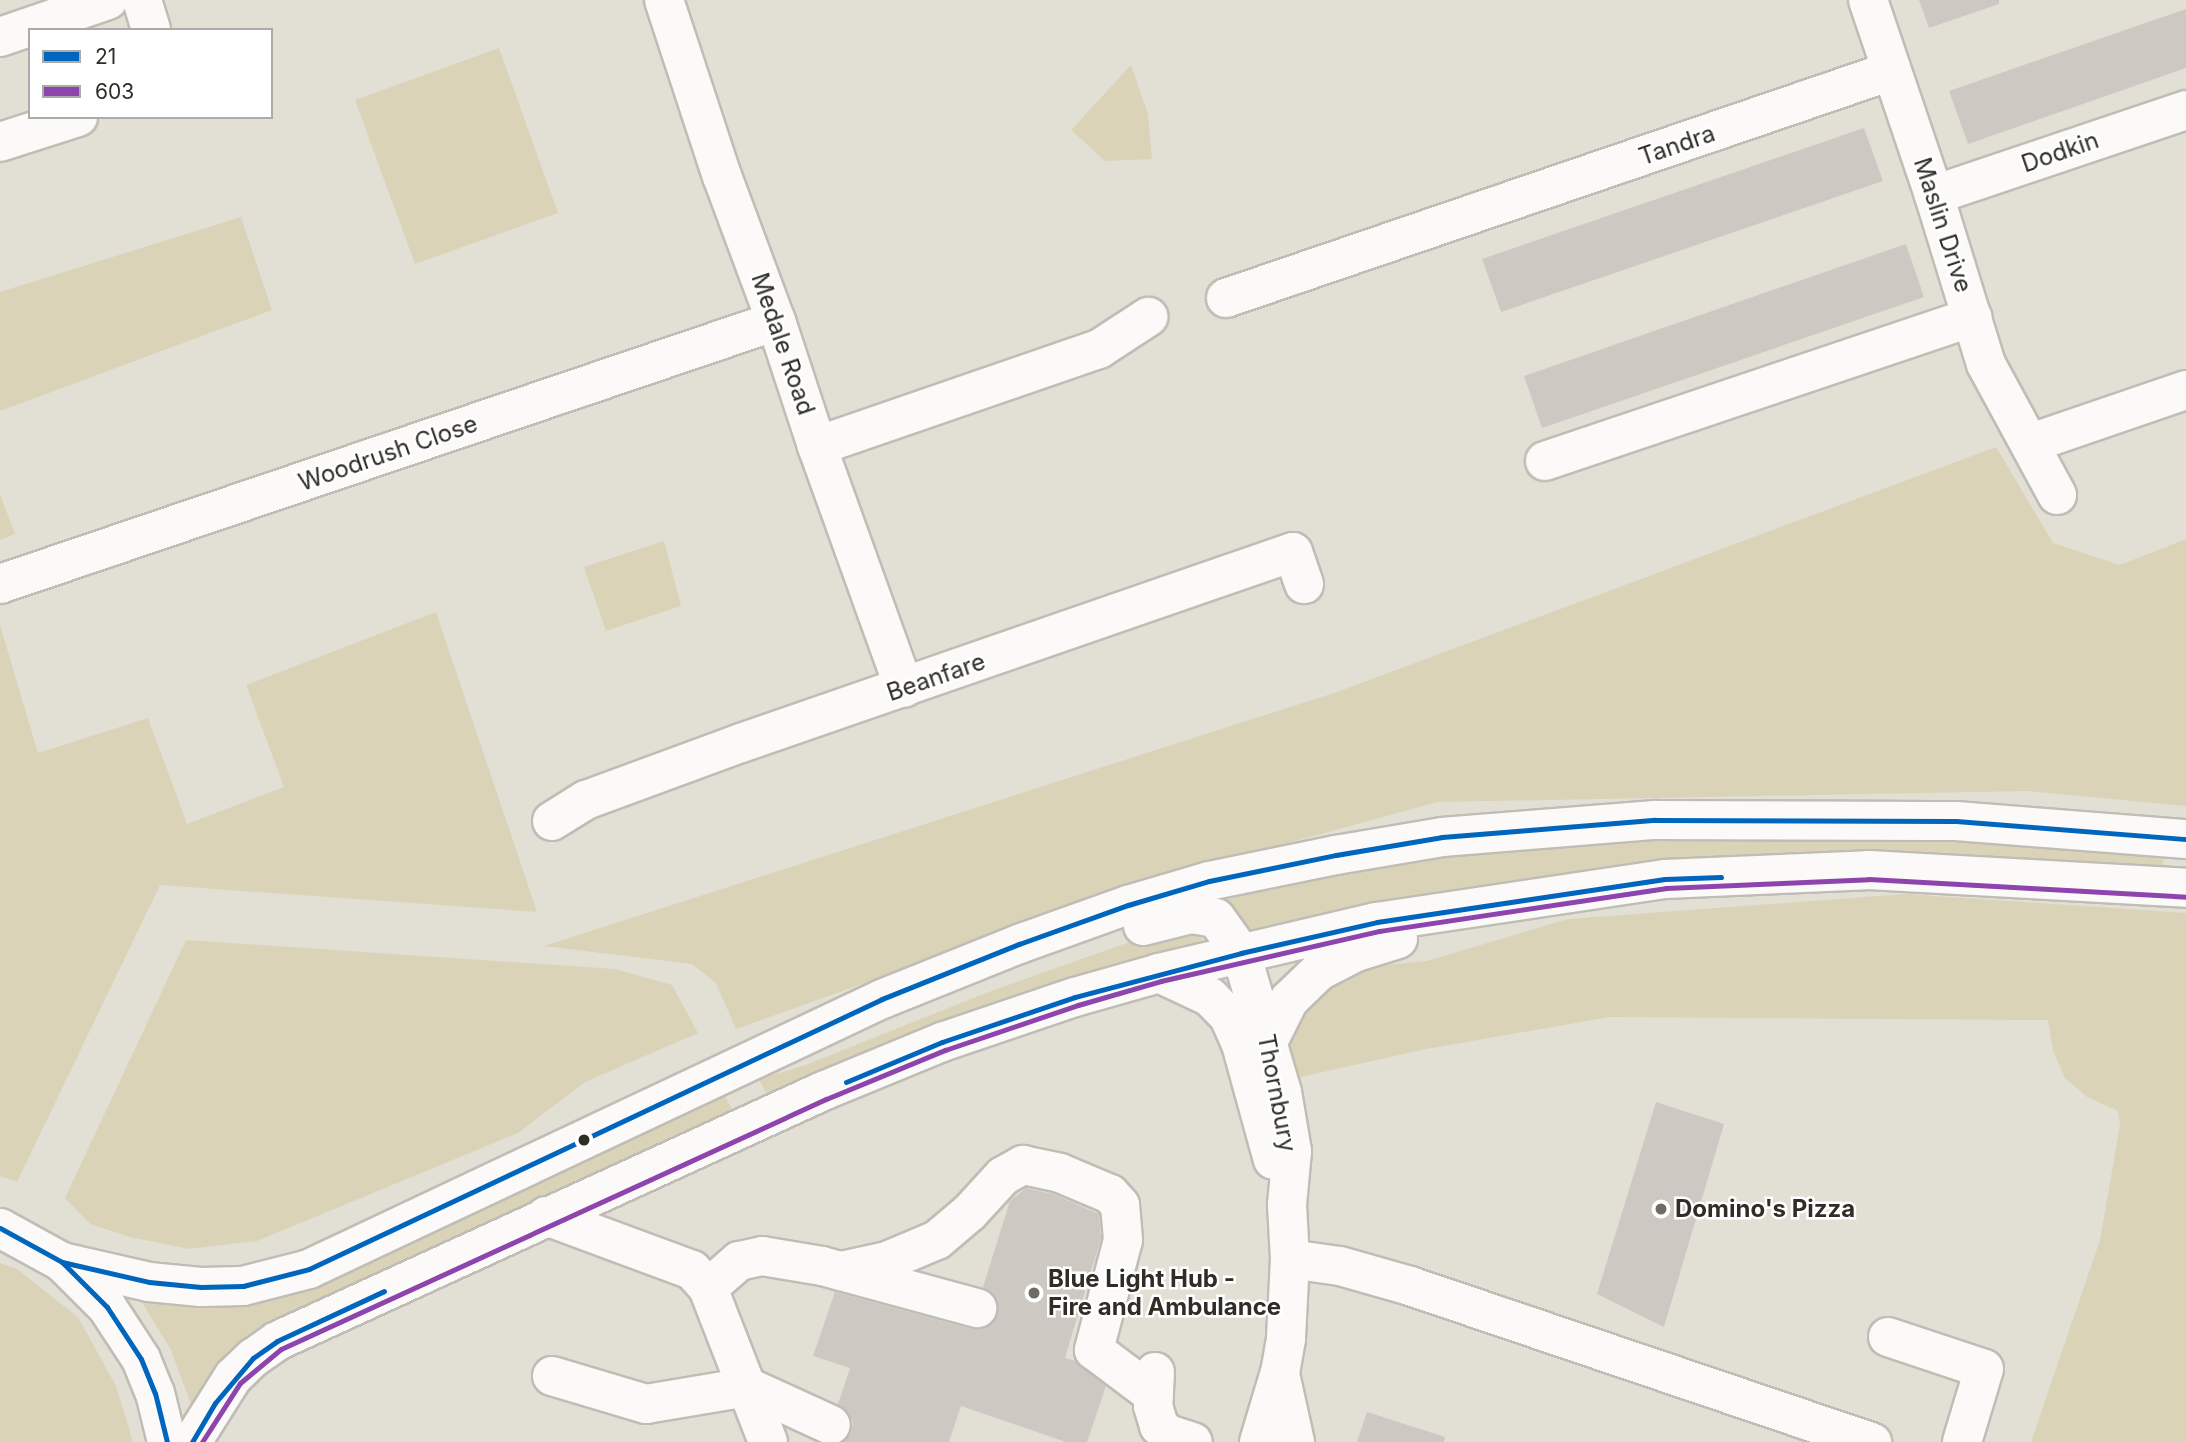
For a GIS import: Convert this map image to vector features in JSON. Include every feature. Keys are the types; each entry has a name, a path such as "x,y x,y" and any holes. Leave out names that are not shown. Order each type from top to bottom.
{"main road":[{"path":"0,37 108,0"},
{"path":"142,0 150,28"},
{"name":"Medale Road","path":"664,0 722,176 776,321 817,446 904,688"},
{"name":"Maslin Drive","path":"1868,0 1934,195 1986,364 2057,495"},
{"name":"Tandra","path":"1226,298 1462,220 1891,71"},
{"name":"Dodkin","path":"1934,195 2186,110"},
{"path":"0,142 72,119"},
{"path":"817,446 1099,349 1148,317"},
{"path":"1545,461 1972,317"},
{"name":"Woodrush Close","path":"0,584 776,321"},
{"path":"2031,443 2186,390"},
{"name":"Beanfare","path":"552,821 586,800 904,688 1294,556"},
{"path":"62,1262 149,1282 201,1287 243,1286 279,1278 337,1258 688,1088 787,1046 882,999 1018,944 1128,905 1209,881 1336,855 1442,837 1655,820 1956,821 2186,839"},
{"path":"192,1442 233,1377 253,1357 277,1341 823,1091 942,1042 1075,997 1159,973 1377,922 1665,879 1869,870 2104,881 2186,888"},
{"path":"1268,1042 1289,1000 1319,971 1356,952 1572,891"},
{"name":"Thornbury","path":"1018,944 1069,946 1191,914 1216,918 1241,953 1282,1092 1292,1151 1287,1206 1290,1259 1286,1339 1280,1371 1259,1442"},
{"path":"1159,973 1210,997 1229,1017 1241,1044 1253,1098 1287,1206"},
{"path":"841,1271 887,1261 937,1240 970,1212 1003,1176 1023,1165 1060,1173 1110,1194 1120,1205 1122,1240 1094,1350 1154,1384 1159,1426 1168,1434 1193,1442"},
{"path":"546,1216 692,1270 708,1288 768,1442"},
{"path":"0,1228 62,1262 86,1284 125,1331 155,1393 167,1442"},
{"path":"708,1288 739,1261 762,1256 841,1271 977,1308"},
{"path":"1290,1259 1340,1266 1410,1286 1872,1442"},
{"path":"1888,1337 1984,1369 1962,1442"},
{"path":"1280,1371 1295,1442"},
{"path":"552,1376 646,1404 748,1387 831,1425"}],"shaded area":[{"path":"499,48 558,213 415,264 355,100"},
{"path":"1131,65 1148,114 1152,159 1105,161 1071,130"},
{"path":"241,217 272,310 0,411 0,292"},
{"path":"1996,447 2053,543 2120,565 2186,539 2186,806 2028,791 1437,802 1157,879 736,1029 716,983 692,964 544,946 1337,692"},
{"path":"0,494 15,534 0,540"},
{"path":"664,541 681,606 606,631 584,567"},
{"path":"436,612 537,912 160,885 17,1182 0,1176 0,625 38,753 148,718 187,824 284,787 246,685"},
{"path":"1716,835 1925,839 2164,855 2162,871 2019,862 1247,934 1207,905 1270,888 1424,858 1565,843"},
{"path":"1905,894 2186,913 2186,1442 2031,1442 2100,1240 2120,1125 2118,1111 2087,1097 2065,1078 2053,1051 2048,1020 1610,1017 1426,1049 1292,1079 1288,1046 1317,994 1364,967 1427,961 1568,919"},
{"path":"1199,931 1204,946 768,1097 759,1079 803,1066 986,993 1135,940"},
{"path":"186,940 615,969 672,985 698,1033 585,1082 518,1133 257,1241 189,1249 130,1237 90,1224 65,1198"},
{"path":"723,1093 734,1112 226,1361 191,1404 170,1348 138,1296 193,1299"},
{"path":"0,1263 17,1269 78,1317 116,1386 133,1442 0,1442"}],"building":[{"path":"1919,0 1999,0 1999,4 1929,28"},
{"path":"2186,9 2186,68 1968,144 1949,91"},
{"path":"1864,128 1883,181 1501,312 1482,259"},
{"path":"1906,244 1924,297 1542,428 1524,376"},
{"name":"Domino's Pizza","path":"1656,1102 1724,1124 1664,1327 1597,1294"},
{"name":"Blue Light Hub - Fire and Ambulance","path":"1026,1188 1053,1194 1099,1214 1101,1238 1065,1358 1076,1361 1106,1386 1087,1442 1066,1442 961,1406 949,1442 844,1442 851,1433 853,1422 848,1412 838,1404 850,1368 813,1356 835,1292 971,1329 983,1329 993,1323 998,1314 998,1303 993,1293 983,1287 1010,1201"},
{"path":"1367,1412 1445,1437 1444,1442 1357,1442"}],"transit line":[{"name":"21","path":"62,1262 149,1282 201,1287 243,1286 309,1269 882,999 1019,944 1128,905 1209,881 1336,855 1442,837 1655,820 1956,821 2186,839"},
{"name":"21","path":"846,1082 942,1042 1075,997 1241,953 1377,922 1665,879 1721,877"},
{"name":"603","path":"202,1442 240,1383 281,1349 826,1099 945,1050 1078,1005 1161,981 1379,931 1666,888 1869,879 2186,897"},
{"name":"21","path":"0,1228 62,1262 107,1307 141,1359 155,1393 167,1442"},
{"name":"21","path":"192,1442 215,1403 253,1358 277,1341 384,1291"}],"place":[{"name":"Domino's Pizza","path":"1661,1209"},
{"name":"Blue Light Hub - Fire and Ambulance","path":"1034,1293"}]}
